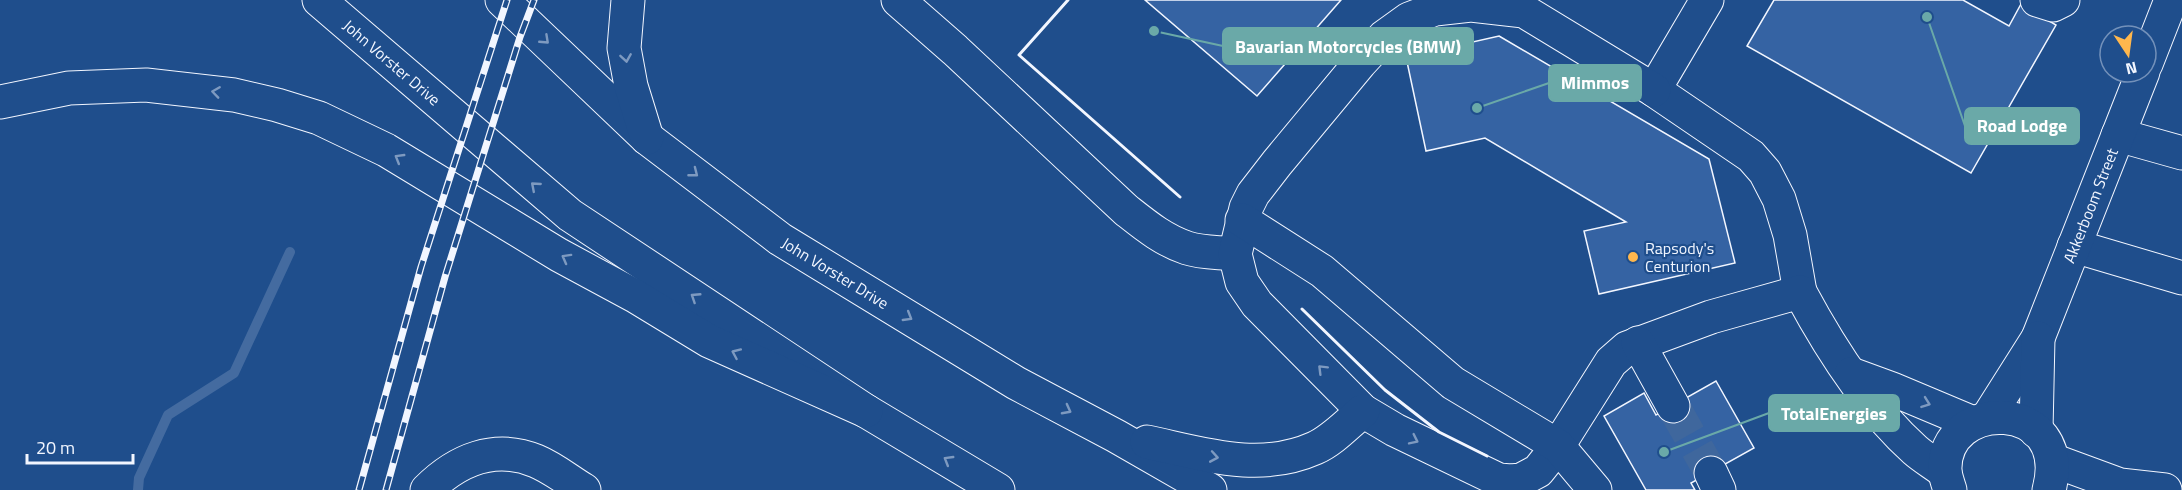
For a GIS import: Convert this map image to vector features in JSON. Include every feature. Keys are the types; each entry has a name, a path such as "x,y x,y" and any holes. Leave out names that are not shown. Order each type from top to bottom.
{"main road":[{"name":"John Vorster Drive","path":"319,0 570,215 866,411 999,490"},
{"name":"John Vorster Drive","path":"502,0 647,138 780,240 1016,383 1116,435 1210,490"},
{"path":"628,0 624,48 631,86 647,138"},
{"path":"898,0 1143,224 1162,237 1188,248 1235,254"},
{"path":"1654,90 1707,0"},
{"path":"2037,0 2053,5 2063,0"},
{"path":"2158,33 2171,0"},
{"path":"1800,292 1711,317 1627,348 1611,362 1558,446 1539,471 1511,482 1499,480 1395,430 1363,411 1257,304 1242,282 1235,254 1242,220 1253,194 1360,63 1384,38 1409,19 1435,9 1471,4 1523,5 1751,156 1765,171 1779,199 1790,236 1800,292 1828,343 1887,423 1948,484"},
{"name":"Akkerboom Street","path":"1948,484 1948,453 1956,437 1981,420 2038,338 2138,84"},
{"path":"0,102 69,88 146,85 234,95 278,105 319,118 386,150 559,255 709,341 866,411"},
{"path":"2118,135 2182,153"},
{"path":"1242,220 1322,271 1453,383 1558,446 1595,490"},
{"path":"2074,246 2182,278"},
{"name":"Akkerboom Street","path":"2036,430 2038,338"},
{"path":"1638,343 1673,406"},
{"path":"1851,374 1981,420 2006,416 2022,421 2036,430 2046,444 2050,475 2165,490"},
{"path":"1116,435 1205,456 1240,461 1267,461 1316,447 1327,441 1363,411"},
{"path":"427,490 437,480 462,464 489,453 516,454 538,461 584,490"},
{"path":"2072,490 2120,484"}],"building":[{"path":"1145,0 1341,0 1257,96"},
{"path":"1774,0 1963,0 2009,26 2021,4 2056,25 1971,173 1747,46"},
{"path":"1499,36 1709,159 1735,263 1599,294 1584,231 1626,222 1485,138 1426,151 1406,57"},
{"path":"1716,381 1754,448 1691,483 1695,490 1646,490 1604,416 1644,393 1656,415"}],"waterway":[{"path":"138,490 139,478 168,415 234,373 290,252"}],"tunnel":[{"path":"1673,406 1711,473"}],"railway":[{"path":"359,490 421,267 507,0"},
{"path":"386,490 445,277 520,37 534,0"}],"wall":[{"path":"1068,0 1019,55 1180,197"},
{"path":"1302,309 1385,390 1439,432 1487,456"}],"place":[{"name":"Road Lodge","path":"1927,17"},
{"name":"Bavarian Motorcycles (BMW)","path":"1154,31"},
{"name":"Mimmos","path":"1477,108"},
{"name":"Rapsody's Centurion","path":"1633,257"},
{"name":"TotalEnergies","path":"1664,452"}]}
